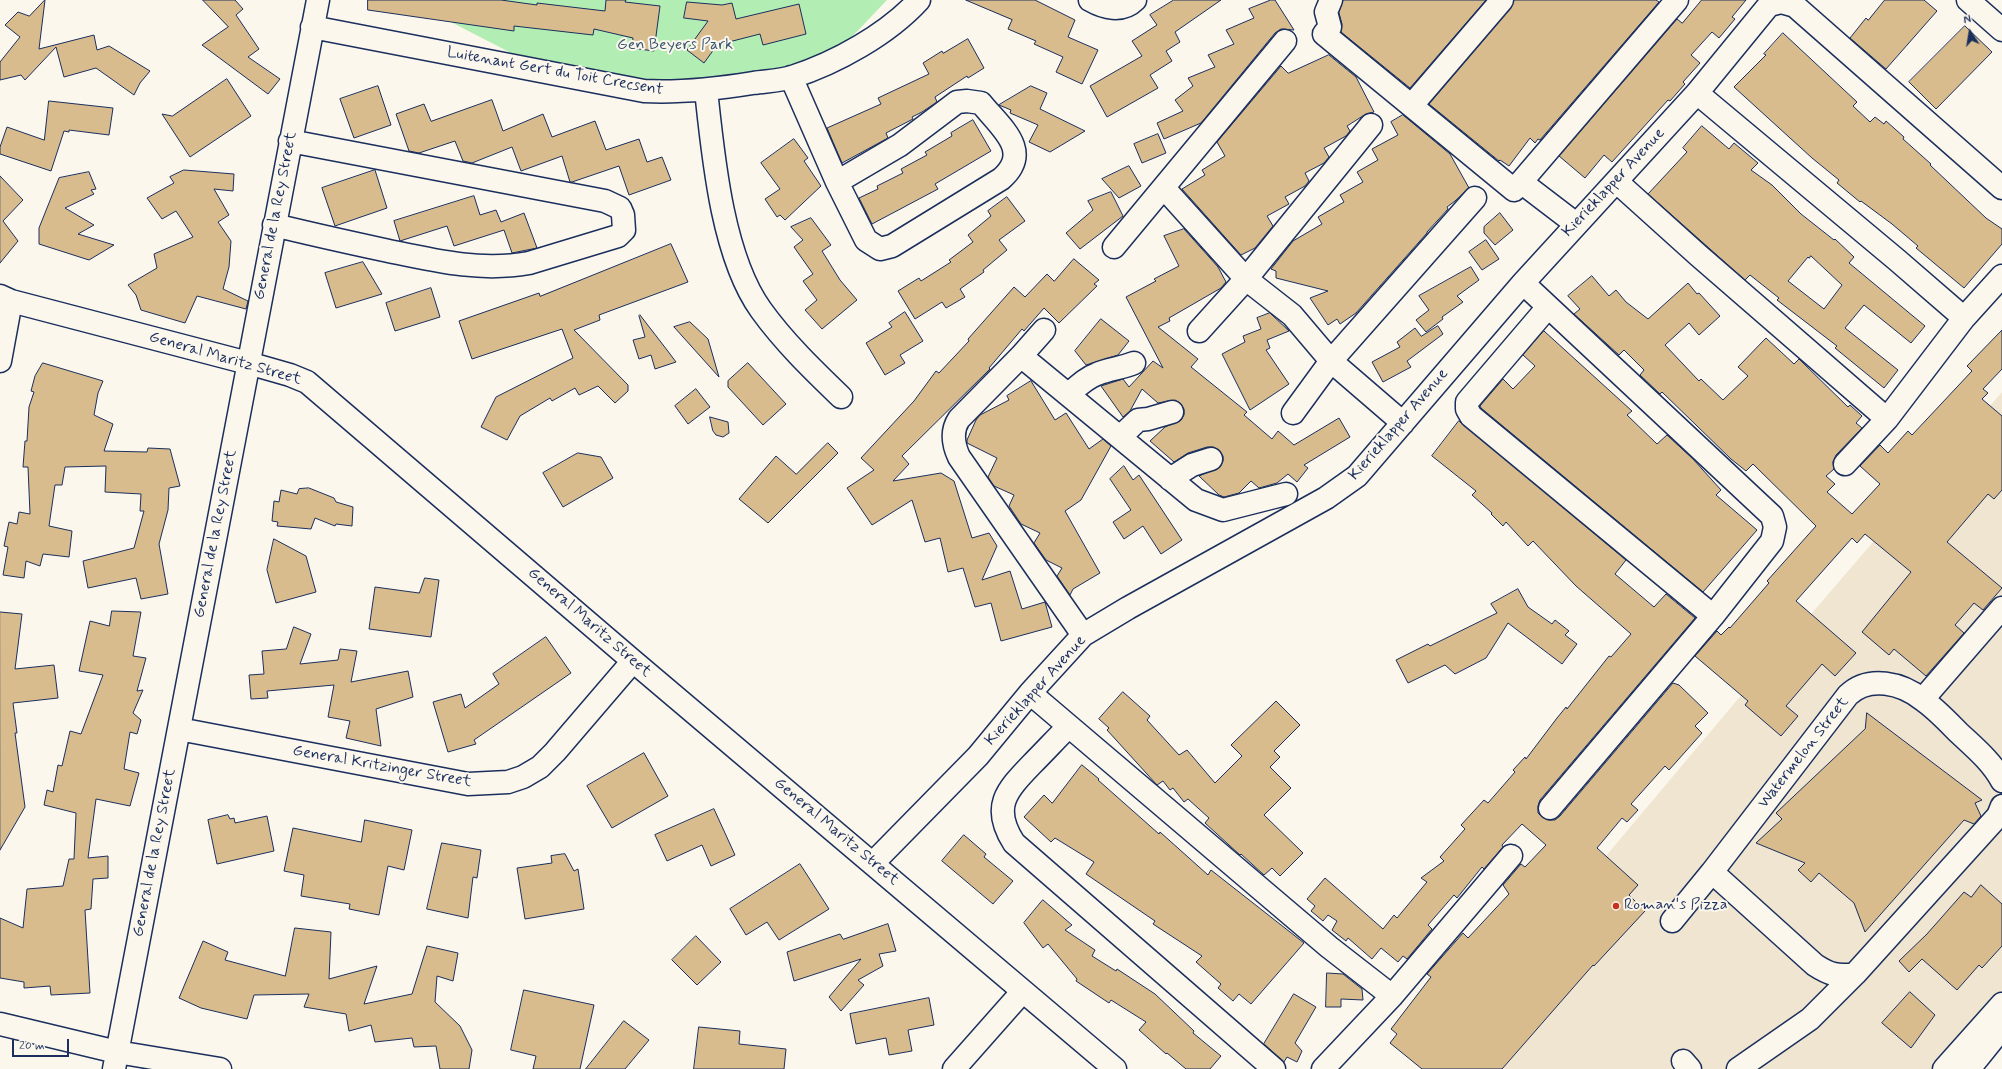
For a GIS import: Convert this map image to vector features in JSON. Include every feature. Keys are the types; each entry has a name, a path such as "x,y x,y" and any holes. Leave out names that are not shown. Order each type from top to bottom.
{"street":[{"name":"General de la Rey Street","path":"116,1061 318,0"},
{"name":"Luitenant Gert du Toit Crecsent","path":"312,27 644,91 676,93 791,77 827,63 867,41 898,19 919,0"},
{"path":"1090,0 1108,8 1124,6 1135,0"},
{"path":"1331,0 1326,12 1330,27 1324,34 1514,190 1677,0"},
{"path":"1412,105 1502,0"},
{"path":"1968,0 2002,30"},
{"name":"Kierieklapper Avenue","path":"873,862 978,756 1030,693 1083,635 1128,608 1346,486 1357,476 1523,283 1697,93 1765,8 1773,3 1781,2 1795,6 2002,188"},
{"path":"1114,247 1285,41"},
{"path":"791,77 837,182 866,240 873,246 885,249 1001,179 1011,170 1015,163 1016,153 1011,141 981,103 962,101 949,107 900,145 837,182"},
{"path":"706,90 713,155 720,192 726,220 743,276 760,309 768,319 806,363 841,398"},
{"path":"1697,93 1964,318"},
{"path":"1200,331 1246,279 1371,125"},
{"path":"274,225 449,264 480,266 514,266 529,263 618,236 624,230 624,221 621,210 615,204 290,141"},
{"path":"1521,182 1576,224"},
{"path":"1617,182 1698,256 1887,419"},
{"path":"1164,188 1246,279 1292,315 1331,361 1403,423"},
{"path":"1293,412 1331,361 1475,198"},
{"path":"1845,464 1887,419 1964,318 2002,276"},
{"path":"1523,283 1773,518 1775,527 1772,541 1714,616 1550,808"},
{"path":"0,361 5,298"},
{"name":"General Maritz Street","path":"5,298 248,363 290,375 307,382 322,393 633,662 873,862 1115,1069"},
{"path":"1548,307 1467,402 1467,408 1471,416 1714,616"},
{"path":"1044,330 1021,356 959,419 953,432 954,441 959,457 1083,635"},
{"path":"1021,356 1196,500 1223,510 1286,494"},
{"path":"1069,394 1084,380 1097,374 1120,369 1134,363"},
{"path":"1120,437 1138,420 1148,420 1172,412"},
{"path":"1170,479 1192,465 1211,459"},
{"path":"1923,699 2002,608"},
{"name":"General Kritzinger Street","path":"179,729 468,784 508,782 523,777 540,767 555,752 633,662"},
{"name":"Watermelon Street","path":"1672,921 1712,872 1854,689 1882,682 1895,685 1923,699 1992,765 2002,781"},
{"path":"1030,693 1068,727 1329,947 1392,996"},
{"path":"1068,727 1010,788 1002,810 1004,825 1008,835 1014,843 1274,1069"},
{"path":"1738,1069 1810,1019 1855,974 1998,816 2002,806"},
{"path":"1323,1069 1392,996 1511,856"},
{"path":"1712,872 1815,965 1830,974 1840,976 1855,974"},
{"path":"1810,1019 1818,1002 1820,991 1815,965"},
{"path":"954,1069 1023,991"},
{"path":"1944,1069 2002,1004"},
{"path":"0,1024 116,1061 220,1069"},
{"path":"1969,1069 2002,1028"}],"shaded area":[{"path":"2002,392 2002,996 1934,1069 1427,1069 1732,706"}],"green space":[{"name":"Gen Beyers Park","path":"450,0 887,0 827,63 677,93 552,74 447,20"}],"building":[{"path":"45,0 39,49 94,35 97,50 109,46 150,71 140,83 134,95 96,68 64,77 56,47 25,80 21,75 0,80 0,62 20,37 5,25 18,12 29,16"},
{"path":"203,0 235,0 243,9 236,15 259,49 248,57 280,79 268,94 202,45 228,27"},
{"path":"368,0 501,0 605,11 606,0 626,0 625,2 660,6 654,51 632,48 633,38 594,29 593,35 514,26 514,31 368,10"},
{"path":"966,0 1035,0 1075,20 1068,37 1098,50 1082,84 1056,72 1063,57 1034,44 1036,41 1008,29 1012,20"},
{"path":"1174,0 1221,0 1175,32 1180,42 1166,51 1172,61 1150,75 1158,88 1107,117 1090,86 1142,56 1132,41 1157,25 1150,15"},
{"path":"1271,0 1275,0 1294,30 1281,29 1275,33 1201,123 1164,139 1157,123 1183,111 1175,100 1193,86 1188,78 1215,67 1208,55 1234,44 1226,30 1254,18 1249,9"},
{"path":"1343,0 1486,0 1410,88 1341,32 1342,24 1339,13"},
{"path":"1514,0 1656,0 1659,2 1540,140 1538,139 1535,143 1530,138 1509,166 1500,160 1499,161 1429,104 1511,8"},
{"path":"1702,0 1746,0 1732,17 1735,19 1719,38 1712,32 1691,55 1700,63 1683,82 1685,84 1670,101 1668,100 1612,162 1604,155 1585,178 1559,156 1677,19 1682,23"},
{"path":"1885,0 1924,0 1937,11 1886,69 1850,38 1866,18 1868,20"},
{"path":"687,2 722,5 732,3 736,19 799,4 806,34 763,45 760,34 717,45 704,63 687,50 708,21 684,18"},
{"path":"1965,26 1992,52 1936,109 1909,82"},
{"path":"1783,33 1857,102 1853,106 1870,122 1875,117 1884,124 1886,121 1986,218 2002,229 2002,244 1964,288 1916,248 1918,246 1892,224 1861,201 1860,202 1837,183 1839,180 1812,158 1734,87 1766,55 1764,54"},
{"path":"968,39 984,68 968,78 967,76 935,97 937,102 912,117 913,119 886,133 888,138 842,163 827,128 881,104 878,98 929,74 923,63 942,51 943,53"},
{"path":"1329,55 1356,77 1374,112 1366,114 1347,126 1350,131 1346,136 1324,148 1329,157 1324,163 1305,173 1309,181 1305,186 1285,197 1289,204 1267,216 1273,226 1255,248 1241,255 1182,189 1205,175 1202,170 1225,156 1217,142 1281,66 1288,73"},
{"path":"227,79 251,116 190,157 162,114 172,116"},
{"path":"378,86 391,125 354,138 340,99"},
{"path":"1031,86 1047,93 1040,109 1085,131 1050,152 1029,142 1038,125 1010,113 1011,110 999,105"},
{"path":"492,100 503,131 543,114 552,137 595,121 606,150 639,139 647,162 662,157 671,180 629,195 619,166 570,182 562,156 521,171 512,147 472,163 463,161 455,141 419,153 409,151 396,114 424,104 431,121"},
{"path":"49,101 113,108 109,135 69,130 69,132 64,131 51,171 0,154 0,147 7,127 44,140"},
{"path":"1403,115 1450,154 1469,188 1447,207 1448,209 1356,313 1340,324 1337,319 1328,325 1310,298 1328,291 1276,278 1276,271 1271,269 1293,241 1322,224 1318,217 1344,202 1340,195 1363,182 1357,172 1378,160 1372,149 1398,135 1391,122"},
{"path":"973,120 991,151 935,184 938,189 872,224 859,198 878,189 877,186 903,173 901,169 927,155 925,152 952,136 951,133"},
{"path":"1702,126 1729,149 1734,143 1758,163 1751,170 1772,185 1801,214 1834,240 1835,239 1854,257 1849,263 1925,326 1911,343 1864,305 1845,328 1898,370 1884,388 1835,348 1837,346 1777,300 1779,298 1750,275 1745,280 1648,194 1687,152 1683,148","holes":["1811,256 1842,285 1824,309 1788,281 1808,257 1809,258"]},
{"path":"1158,134 1166,153 1142,163 1134,144"},
{"path":"794,139 808,158 804,161 821,186 785,220 780,215 777,217 765,199 780,189 761,163"},
{"path":"1129,166 1141,186 1119,198 1102,179"},
{"path":"184,170 234,174 233,191 214,189 229,215 218,222 231,241 229,267 223,289 248,301 246,309 197,296 185,323 141,310 136,295 128,285 157,268 154,254 193,237 176,211 162,219 147,198 174,183 170,177"},
{"path":"375,170 387,208 335,226 322,188"},
{"path":"89,172 96,189 91,190 94,194 65,208 94,225 78,234 114,245 89,260 39,244 39,228 59,178"},
{"path":"0,176 23,200 3,221 18,241 0,263"},
{"path":"1111,192 1123,216 1080,249 1066,233 1093,210 1088,201"},
{"path":"474,196 480,215 496,210 501,222 524,213 537,248 512,253 504,230 454,246 447,226 400,241 394,221"},
{"path":"1007,197 1025,221 999,240 1007,250 983,270 984,272 960,289 965,297 946,308 942,302 915,319 898,291 919,278 921,281 951,262 949,260 973,242 968,235 991,216 988,211"},
{"path":"1500,213 1513,230 1495,245 1484,233 1484,227"},
{"path":"811,218 831,245 822,251 840,280 857,300 822,329 805,310 817,300 803,281 813,274 794,247 803,240 791,227"},
{"path":"1184,229 1218,267 1226,282 1221,288 1169,318 1170,321 1158,327 1198,359 1191,367 1247,412 1244,415 1272,439 1278,431 1294,445 1339,418 1350,437 1304,465 1308,468 1297,482 1288,474 1277,483 1259,488 1251,481 1239,493 1224,497 1219,495 1199,476 1220,467 1223,461 1223,456 1219,450 1213,447 1207,447 1188,453 1174,462 1150,441 1165,427 1181,420 1184,415 1184,409 1180,403 1175,400 1158,403 1142,389 1130,411 1123,417 1101,386 1123,379 1129,387 1153,361 1163,368 1126,297 1156,281 1154,279 1179,266 1164,236"},
{"path":"1486,240 1499,259 1482,270 1469,252"},
{"path":"671,244 688,282 599,315 600,320 574,330 628,385 628,391 615,403 598,386 579,395 575,388 552,401 550,398 520,416 507,440 481,427 496,397 573,358 562,329 472,359 459,321 539,293 540,296"},
{"path":"1074,259 1099,280 1094,284 1097,286 1059,323 1044,308 1024,331 1022,329 989,368 990,369 902,456 909,464 893,481 941,473 954,481 972,538 989,533 997,546 982,580 1010,571 1022,609 1045,602 1052,627 1001,641 991,603 975,607 963,568 948,572 940,538 925,542 912,500 872,525 847,488 874,470 861,458 914,401 936,371 939,373 969,341 968,339 1014,287 1025,297 1047,274 1054,281"},
{"path":"363,262 382,294 336,308 325,273"},
{"path":"1471,267 1479,280 1457,296 1463,302 1442,317 1443,319 1426,332 1416,320 1429,310 1419,296"},
{"path":"1592,276 1609,296 1616,290 1626,302 1648,319 1688,283 1697,294 1699,293 1720,316 1699,335 1689,323 1665,345 1699,381 1701,379 1723,400 1748,376 1738,367 1766,338 1794,364 1799,359 1848,407 1850,405 1862,416 1856,423 1862,428 1836,455 1833,462 1834,469 1826,476 1835,484 1827,492 1852,514 1880,484 1860,466 1880,445 1888,453 1908,431 1912,435 1972,371 1967,366 2002,330 2002,369 1983,389 1988,393 1982,399 2002,416 2002,490 1994,499 1988,494 1947,542 2002,588 1983,610 1974,603 1955,625 1964,633 1926,676 1894,649 1889,655 1862,632 1911,572 1865,534 1857,543 1852,538 1796,601 1856,653 1835,676 1822,664 1786,706 1798,716 1781,736 1745,705 1748,701 1695,656 1717,631 1721,635 1729,627 1730,628 1769,583 1767,581 1816,526 1753,464 1746,471 1731,459 1662,392 1660,394 1640,375 1644,370 1624,350 1619,355 1574,314 1580,309 1568,296"},
{"path":"431,288 440,317 395,331 386,303"},
{"path":"905,312 923,341 900,355 905,363 885,375 866,343 892,327 889,323"},
{"path":"1270,313 1289,331 1267,340 1270,348 1266,350 1289,384 1250,410 1222,354 1245,342 1243,336 1261,329 1257,318"},
{"path":"640,315 676,362 655,369 651,355 639,359 633,340 645,337"},
{"path":"1101,319 1129,341 1118,355 1086,365 1075,351"},
{"path":"690,322 708,339 719,377 674,327"},
{"path":"1438,326 1443,334 1407,361 1411,367 1383,382 1372,362 1400,347 1397,342 1415,328 1421,336"},
{"path":"1544,331 1632,411 1627,415 1657,444 1667,435 1693,459 1721,490 1716,495 1757,530 1703,592 1481,408 1480,406 1503,379 1513,389 1535,366 1523,355"},
{"path":"43,363 103,381 98,393 94,415 113,424 104,451 147,452 148,448 170,449 180,486 169,488 168,510 159,544 168,594 141,599 136,578 88,588 83,561 134,548 144,511 140,511 141,494 105,492 106,466 65,467 62,485 55,485 49,526 72,531 69,557 43,554 40,566 26,561 24,578 3,575 8,547 4,546 9,522 17,524 19,512 30,514 28,467 23,467 25,441 27,441 29,407 34,392 31,391 35,376"},
{"path":"748,363 786,404 763,425 728,387 728,381"},
{"path":"1031,381 1055,420 1066,413 1089,449 1103,439 1111,446 1081,500 1065,511 1100,573 1073,589 1070,595 1057,576 1062,568 1046,560 1034,543 1040,533 1021,524 1009,506 1014,495 994,486 988,477 997,458 967,443 976,420 980,415 1009,400 1007,396"},
{"path":"696,389 710,407 688,424 675,406"},
{"path":"710,417 728,422 729,433 723,437 716,435 713,431"},
{"path":"1459,421 1626,560 1615,574 1654,607 1666,594 1695,618 1540,800 1538,813 1548,820 1555,820 1560,816 1673,683 1679,685 1708,713 1695,726 1702,733 1669,770 1665,766 1631,804 1638,810 1627,822 1622,818 1597,848 1638,885 1629,895 1645,911 1594,966 1593,965 1502,1069 1422,1069 1390,1043 1397,1034 1391,1029 1431,977 1427,974 1463,933 1468,938 1509,894 1503,885 1521,864 1525,867 1546,845 1522,824 1502,845 1503,847 1484,869 1482,867 1457,898 1454,895 1428,925 1432,929 1407,959 1403,956 1398,962 1381,948 1372,959 1348,938 1346,941 1332,930 1337,921 1328,915 1323,921 1311,911 1315,906 1307,899 1325,878 1383,929 1394,915 1397,918 1427,882 1421,878 1444,861 1440,857 1465,829 1461,825 1484,800 1488,803 1515,772 1513,770 1525,757 1526,759 1557,718 1566,707 1567,709 1609,656 1611,657 1631,634 1576,586 1533,541 1528,546 1506,522 1503,526 1491,514 1492,513 1472,495 1476,491 1432,456"},
{"path":"828,443 838,453 768,523 739,499 776,456 796,474"},
{"path":"578,453 601,457 613,478 563,507 543,473"},
{"path":"1124,466 1133,480 1139,475 1182,540 1161,554 1143,526 1124,539 1113,522 1131,510 1110,479"},
{"path":"309,488 334,498 336,502 353,507 352,526 336,524 335,526 315,518 311,529 277,526 278,522 272,521 274,501 279,502 281,490 297,494 299,489"},
{"path":"274,539 306,556 316,592 276,603 267,570"},
{"path":"425,578 439,580 431,637 369,629 375,587 419,593"},
{"path":"1518,589 1528,607 1552,624 1555,620 1569,631 1565,635 1577,644 1562,664 1508,623 1486,658 1455,674 1445,665 1408,683 1396,660 1428,644 1430,646 1497,613 1491,604"},
{"path":"112,611 141,612 133,656 146,658 137,691 143,690 133,713 141,720 137,734 130,732 124,769 139,773 130,806 96,799 88,858 108,856 108,878 93,879 91,909 85,910 90,993 51,995 50,986 24,988 24,982 0,978 0,918 23,928 27,889 63,886 69,859 74,859 76,813 44,805 47,790 53,792 58,765 62,766 70,731 81,734 103,675 79,671 90,621 109,626"},
{"path":"0,612 22,614 15,669 54,665 58,698 13,703 17,733 15,733 25,807 0,850"},
{"path":"294,627 311,634 300,664 338,660 340,649 357,651 351,682 408,671 413,697 376,709 381,746 346,738 350,721 328,717 334,685 267,691 268,698 251,699 249,675 264,674 262,651 286,649"},
{"path":"546,637 571,673 474,740 476,744 448,752 433,702 461,694 465,708 499,684 493,674"},
{"path":"1123,692 1150,716 1147,720 1179,755 1187,750 1215,783 1242,756 1231,745 1276,701 1300,725 1274,751 1280,757 1270,767 1291,788 1264,815 1303,853 1280,876 1272,868 1264,875 1205,823 1209,818 1188,799 1184,802 1173,788 1170,790 1163,781 1157,785 1107,730 1109,728 1099,719"},
{"path":"1867,713 1982,800 1975,803 1981,816 1974,824 1964,820 1865,932 1854,903 1819,873 1811,882 1798,870 1805,863 1756,843 1782,819 1776,813 1865,729"},
{"path":"644,753 668,796 612,828 587,786"},
{"path":"1082,765 1159,834 1160,832 1208,875 1211,870 1304,943 1251,1004 1239,994 1233,1001 1218,988 1221,984 1196,962 1202,956 1153,924 1155,921 1086,874 1094,862 1055,838 1051,842 1024,817 1044,795 1052,803"},
{"path":"714,809 735,855 711,866 702,845 667,861 655,835"},
{"path":"228,815 230,819 234,818 235,823 267,816 274,851 217,864 208,820"},
{"path":"365,820 412,830 404,870 388,866 379,915 349,909 350,904 301,896 304,875 284,871 293,828 361,842"},
{"path":"964,835 986,854 984,857 1013,881 993,904 942,861"},
{"path":"442,843 481,850 477,878 473,877 468,918 427,909"},
{"path":"565,854 574,871 578,869 584,909 525,919 517,868 552,863 551,856"},
{"path":"800,864 829,909 779,940 767,922 746,935 730,909"},
{"path":"1981,885 2002,904 2002,946 1982,968 1979,965 1957,990 1922,959 1909,972 1899,961 1927,934 1964,892 1971,897"},
{"path":"1043,900 1072,925 1065,930 1095,950 1092,956 1116,971 1117,969 1155,994 1194,1031 1193,1033 1221,1056 1210,1069 1186,1069 1167,1053 1166,1054 1139,1030 1146,1022 1111,1000 1109,1003 1076,981 1077,979 1048,944 1043,948 1024,923"},
{"path":"888,924 896,951 879,954 883,966 858,980 864,985 841,1011 829,997 861,959 794,981 787,952 840,934 843,939"},
{"path":"295,928 331,932 329,979 377,966 364,1004 412,994 427,946 458,953 453,981 437,976 435,1002 460,1026 472,1050 469,1069 440,1069 436,1046 414,1047 412,1038 375,1042 371,1025 349,1031 346,1014 304,1007 309,994 254,995 247,1019 201,1008 179,998 203,941 228,952 225,960 285,976"},
{"path":"696,936 721,962 697,985 672,960"},
{"path":"1327,973 1343,974 1362,989 1363,1000 1341,999 1341,1007 1326,1007"},
{"path":"524,990 594,1005 580,1069 533,1069 536,1056 511,1050"},
{"path":"1910,992 1935,1015 1911,1048 1882,1023"},
{"path":"1294,994 1316,1007 1295,1043 1302,1051 1297,1062 1287,1057 1284,1062 1264,1044"},
{"path":"929,998 934,1025 908,1030 912,1051 889,1055 886,1038 856,1044 850,1014"},
{"path":"624,1021 649,1040 625,1069 586,1069"},
{"path":"699,1027 740,1031 739,1044 786,1049 784,1069 694,1069"}],"place":[{"name":"Roman's Pizza","path":"1616,906"}]}
